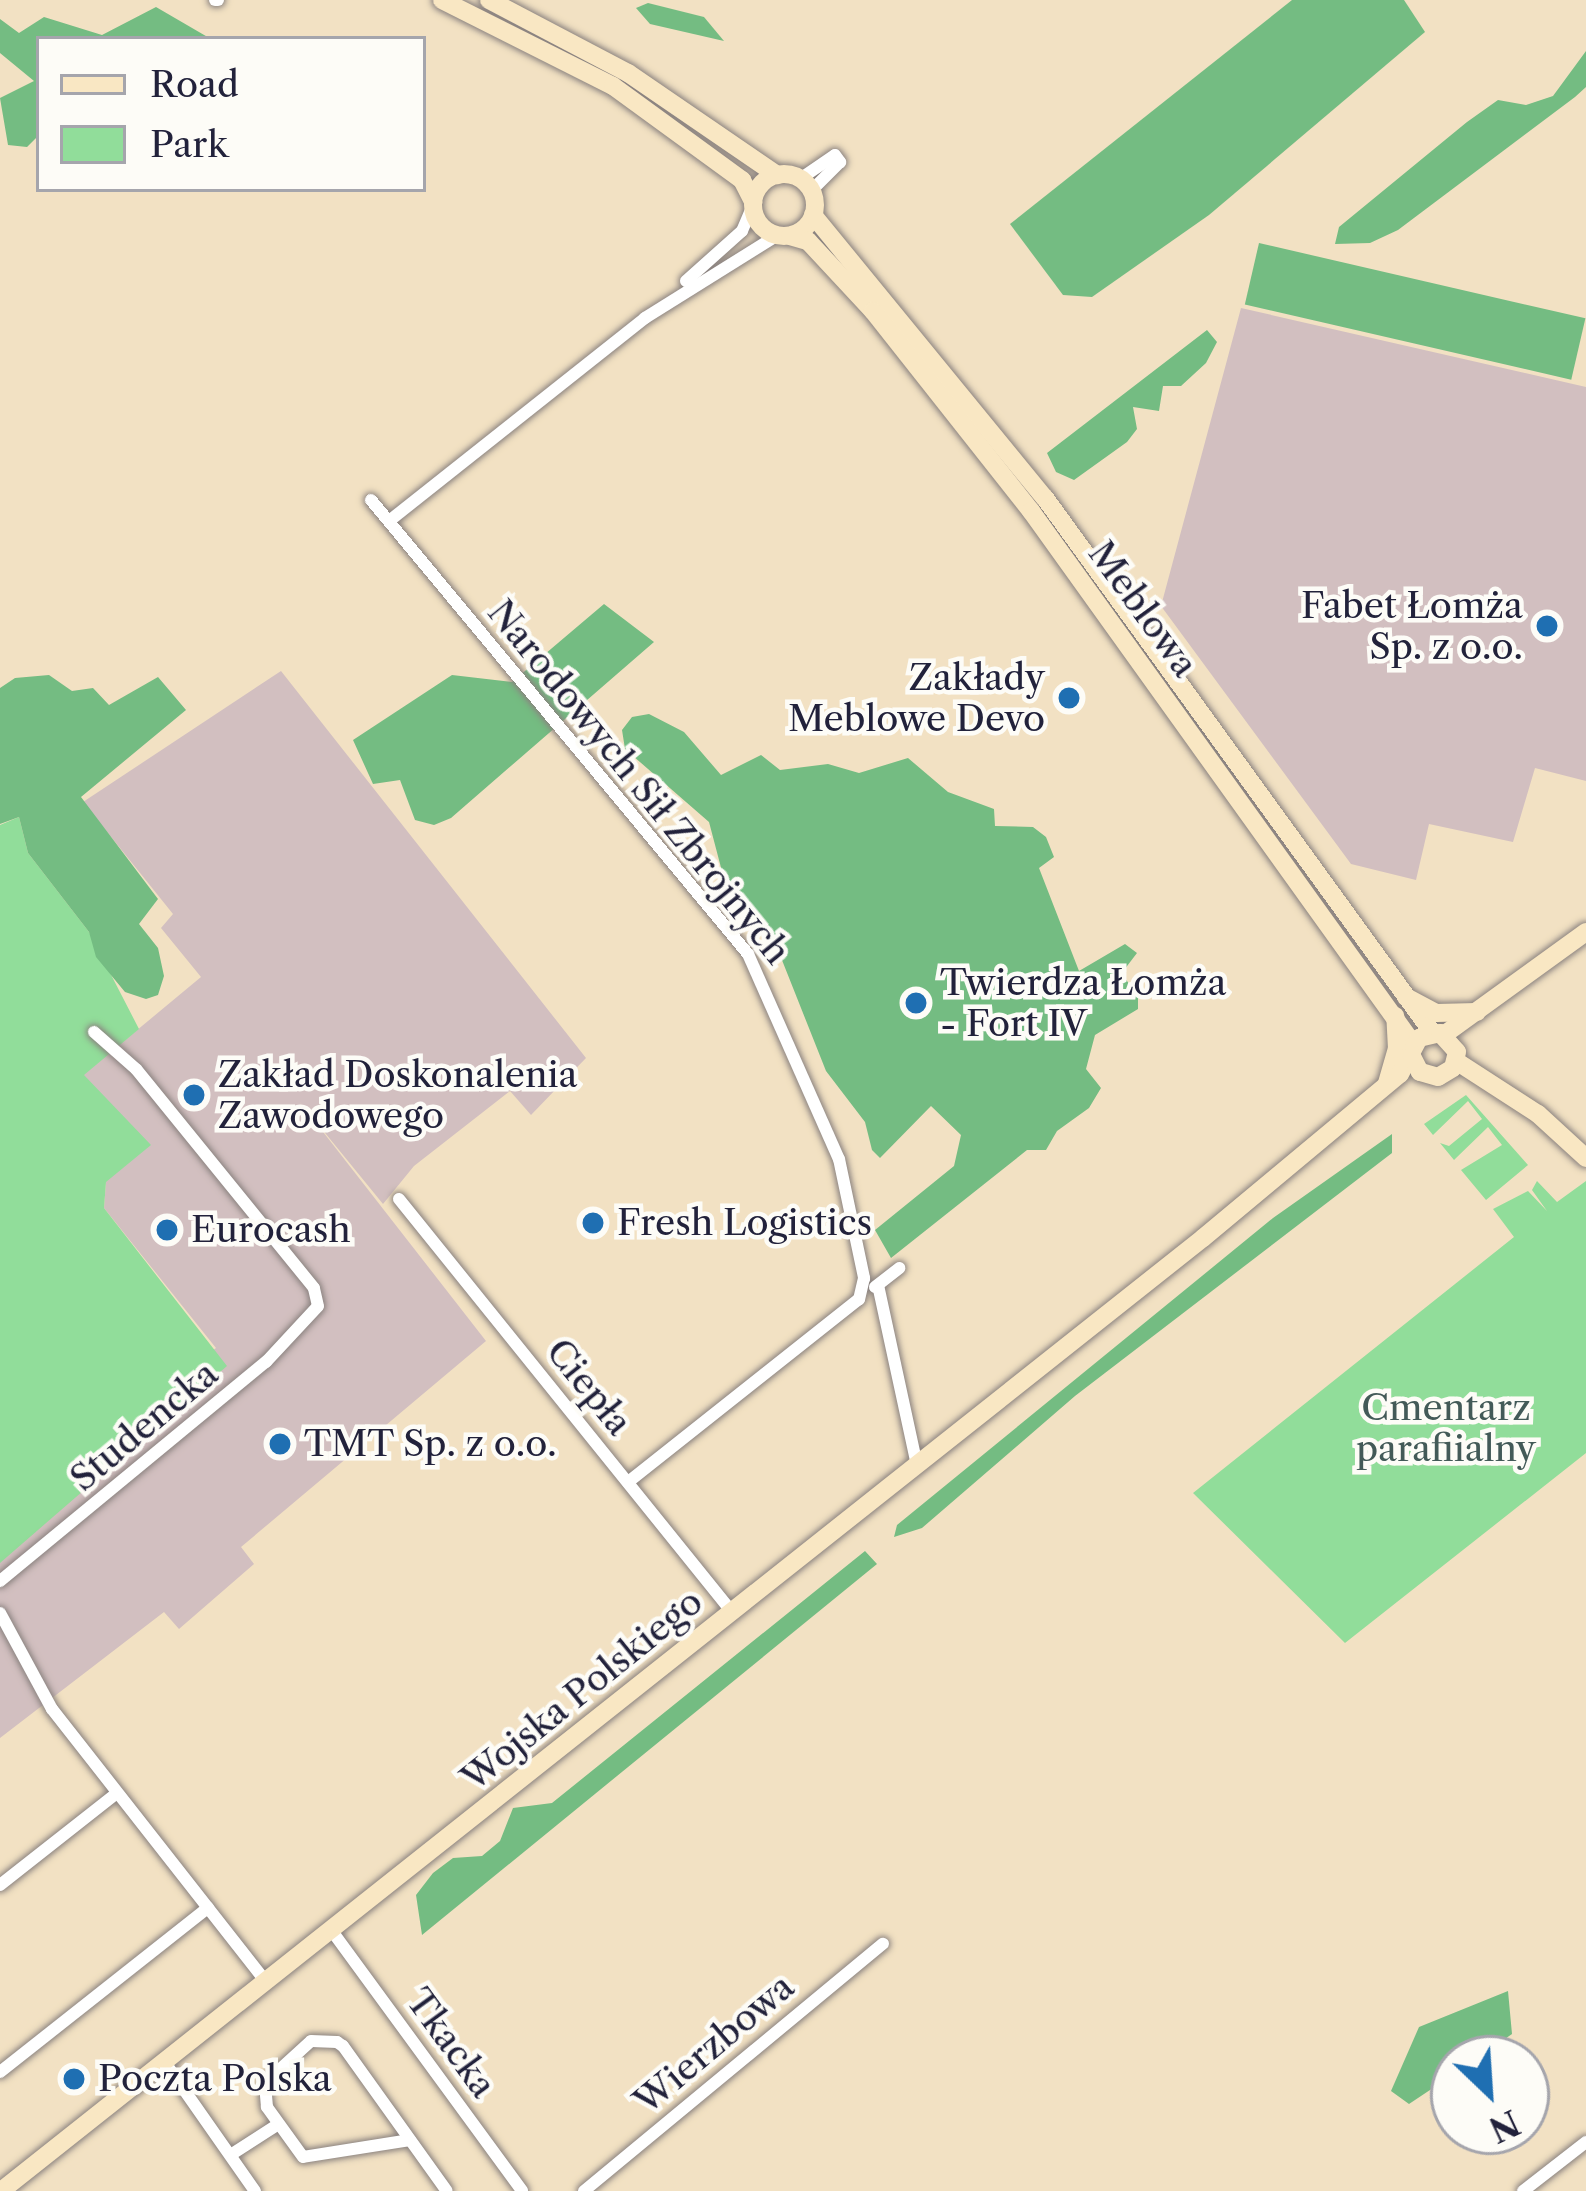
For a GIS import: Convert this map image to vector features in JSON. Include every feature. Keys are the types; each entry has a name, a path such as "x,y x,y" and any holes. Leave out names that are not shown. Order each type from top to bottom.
{"main road":[{"name":"Meblowa","path":"442,0 547,48 649,109 742,180 753,205 783,236 808,241 873,310 1012,485 1398,1003 1447,1050"},
{"path":"489,0 628,73 777,175 806,185 813,215 783,236"},
{"path":"753,205 777,175"},
{"name":"Meblowa","path":"813,215 1053,509 1398,1003 1423,1074"},
{"path":"1447,1050 1478,1012 1586,933"},
{"path":"1423,1074 1586,933"},
{"path":"1387,1085 1397,1049 1398,1003 1436,1012 1478,1012"},
{"path":"1447,1050 1579,1152"},
{"name":"Wojska Polskiego","path":"2,2191 1203,1238 1387,1085 1413,1051 1447,1050"},
{"name":"Wojska Polskiego","path":"1203,1238 1423,1074"}],"street":[{"path":"806,185 837,159"},
{"path":"389,521 645,318 742,231 753,205"},
{"path":"645,318 783,236"},
{"name":"Narodowych Sił Zbrojnych","path":"371,500 760,973 832,1137 862,1292"},
{"name":"Studencka","path":"0,1581 266,1362 318,1306 314,1288 136,1069 94,1032"},
{"name":"Ciepła","path":"399,1198 732,1612"},
{"path":"628,1482 862,1292 899,1268"},
{"path":"878,1285 917,1465"},
{"path":"0,1613 52,1709 266,1982"},
{"path":"0,1885 117,1793"},
{"path":"0,2072 208,1908"},
{"name":"Tkacka","path":"332,1930 522,2191"},
{"name":"Wierzbowa","path":"584,2191 883,1944"},
{"path":"410,2140 307,2158 277,2125 263,2094 267,2078 311,2041 330,2039 410,2140 447,2191"},
{"path":"166,2064 256,2191"},
{"path":"232,2154 277,2125"},
{"path":"1522,2191 1586,2142"}],"shaded area":[{"path":"1241,308 1586,387 1586,781 1535,768 1513,842 1429,824 1416,880 1351,864 1161,606"},
{"path":"281,671 586,1058 531,1115 510,1091 414,1166 383,1204 299,1101 486,1341 241,1547 254,1564 179,1629 164,1612 0,1738 0,1509 216,1348 104,1208 106,1182 83,1075 201,977 161,928 173,914 83,802"}],"green space":[{"path":"1292,0 1404,0 1425,32 1209,215 1092,297 1063,295 1010,224"},
{"path":"648,3 704,17 724,41 650,24 636,8"},
{"path":"156,7 206,36 36,36 36,138 27,147 8,145 0,98 34,81 0,53 0,19 19,33 44,17 102,35"},
{"path":"1586,51 1586,87 1575,97 1398,230 1370,243 1335,244 1339,227 1467,122 1498,100 1526,105 1553,96"},
{"path":"1259,243 1585,318 1571,380 1245,304"},
{"path":"1207,330 1217,342 1206,363 1181,386 1163,386 1159,411 1133,407 1137,429 1127,442 1074,480 1056,472 1047,453"},
{"path":"604,604 654,642 451,818 434,825 415,820 400,780 373,784 353,740 452,675 512,682"},
{"path":"49,675 72,691 93,688 109,705 158,677 186,710 81,797 158,899 139,924 158,948 164,976 158,995 146,999 125,992 96,957 89,932 28,853 19,817 0,824 0,688 15,678"},
{"path":"649,714 684,732 721,775 761,755 780,770 828,764 859,773 908,758 948,792 994,809 995,826 1033,827 1046,837 1054,857 1039,868 1079,971 1125,944 1137,953 1121,974 1138,994 1138,1009 1095,1035 1086,1069 1101,1088 1089,1108 1057,1131 1046,1150 1027,1150 891,1258 875,1230 954,1166 961,1135 931,1106 880,1158 872,1150 865,1122 826,1071 776,945 729,898 709,822 625,749 622,730 632,717"},
{"path":"19,817 28,853 89,932 139,1029 84,1075 151,1145 106,1182 104,1208 227,1366 0,1563 0,825"},
{"path":"1466,1095 1528,1165 1486,1200 1461,1170 1502,1145 1488,1127 1454,1160 1440,1143 1449,1146 1482,1119 1468,1101 1433,1135 1424,1124"},
{"path":"1392,1134 1392,1153 1075,1396 922,1528 894,1537 897,1525 1273,1218"},
{"name":"Cmentarz parafiialny","path":"1537,1181 1557,1202 1586,1181 1586,1453 1345,1643 1193,1493 1514,1237 1493,1209 1528,1191 1547,1211 1532,1190"},
{"path":"865,1551 877,1564 422,1935 416,1895 433,1873 453,1858 482,1856 500,1841 513,1808 552,1803"},
{"path":"1508,1991 1512,2034 1430,2035 1430,2090 1409,2104 1391,2091 1419,2027"}],"place":[{"name":"Fabet Łomża Sp. z o.o.","path":"1547,626"},
{"name":"Zakłady Meblowe Devo","path":"1069,698"},
{"name":"Twierdza Łomża - Fort IV","path":"916,1003"},
{"name":"Zakład Doskonalenia Zawodowego","path":"194,1095"},
{"name":"Fresh Logistics","path":"593,1223"},
{"name":"Eurocash","path":"167,1230"},
{"name":"TMT Sp. z o.o.","path":"280,1444"},
{"name":"Poczta Polska","path":"74,2079"}]}
